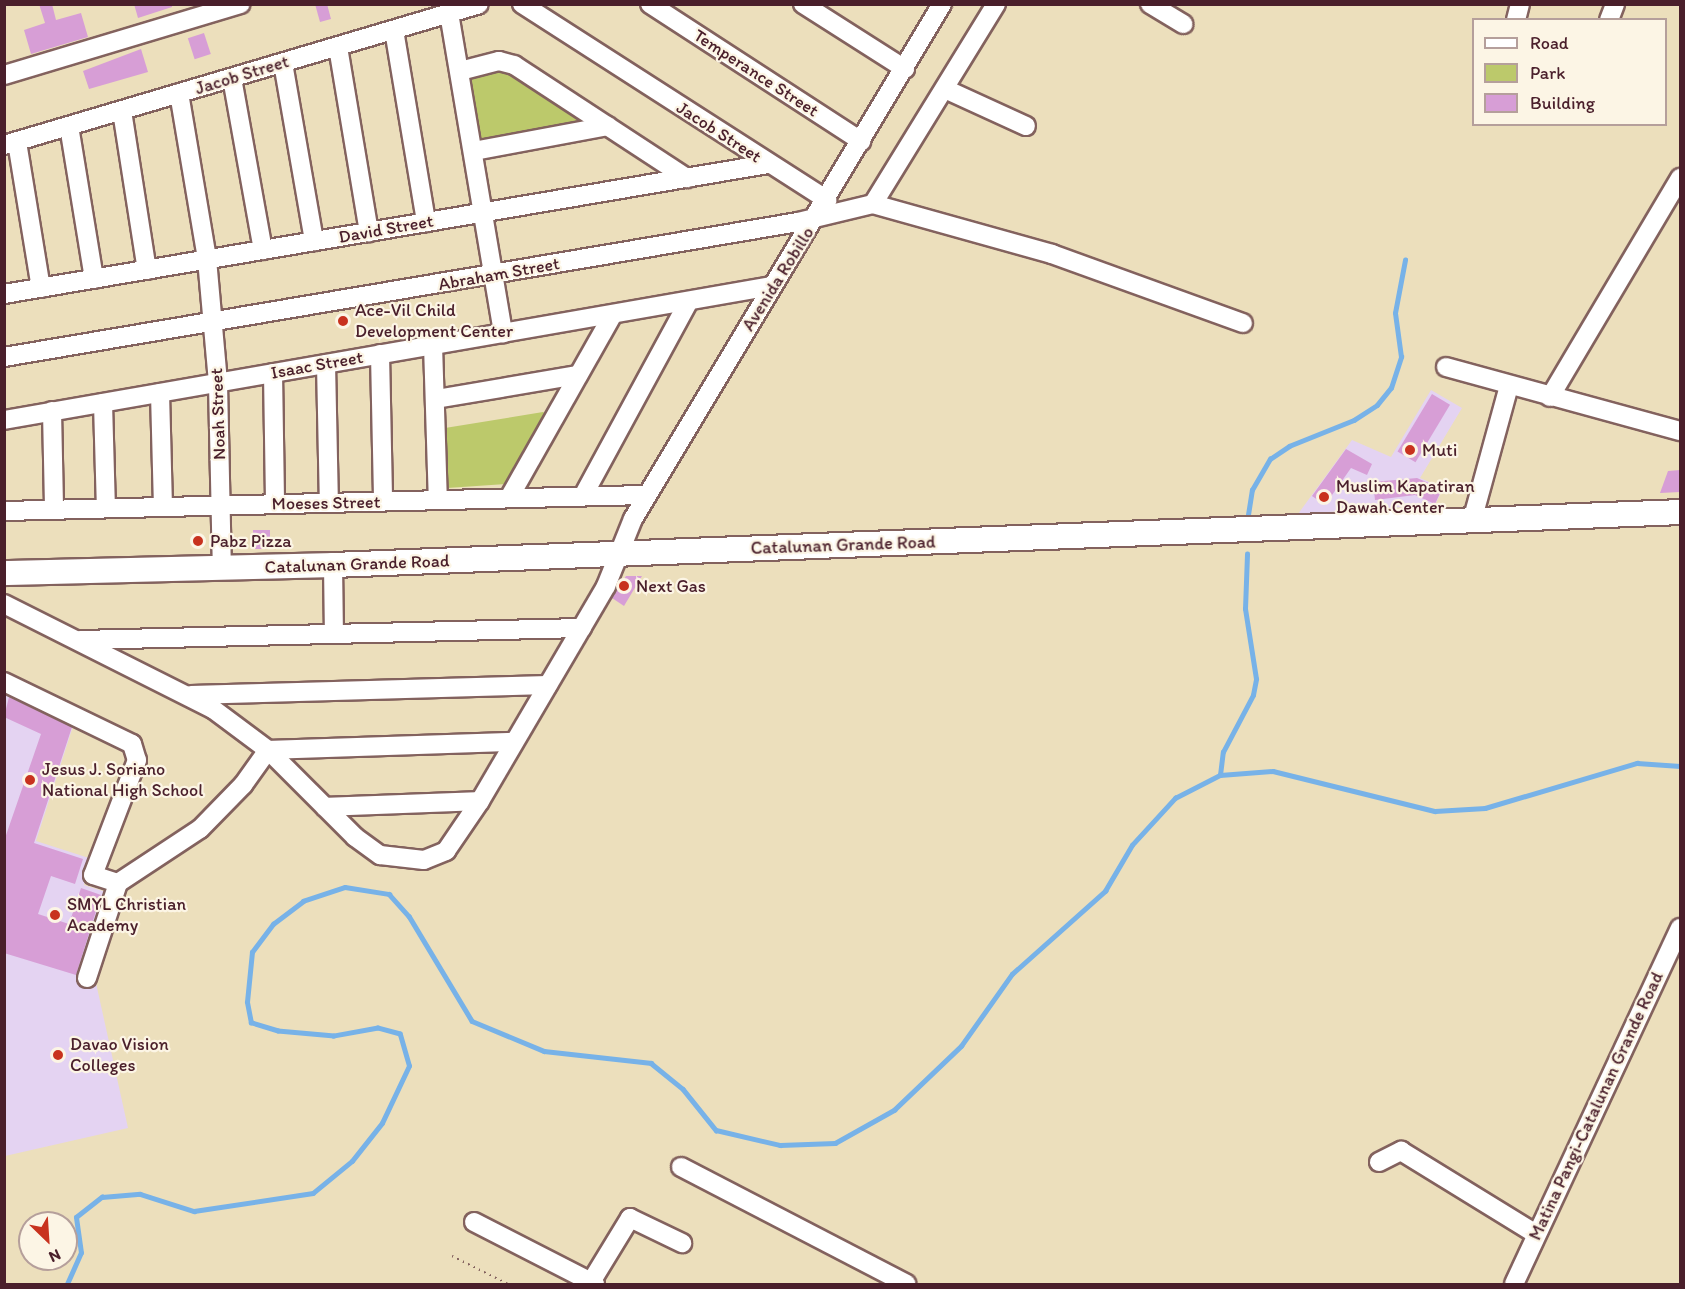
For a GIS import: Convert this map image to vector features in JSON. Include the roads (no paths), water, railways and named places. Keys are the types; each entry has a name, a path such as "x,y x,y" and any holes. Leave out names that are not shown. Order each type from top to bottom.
{"main road":[{"name":"Catalunan Grande Road","path":"4,573 616,555 1680,512"}],"street":[{"path":"4,75 241,4"},
{"name":"Jacob Street","path":"11,144 479,4"},
{"name":"Jacob Street","path":"522,4 826,200"},
{"name":"Temperance Street","path":"650,4 861,141"},
{"path":"803,4 905,69"},
{"name":"Avenida Robillo","path":"4,604 191,695 268,750 374,852 395,860 417,860 446,851 480,801 606,586 616,555 647,495 772,286 815,219 942,4"},
{"path":"996,4 873,204 1052,254 1243,323"},
{"path":"1150,4 1183,24"},
{"path":"449,13 485,212 503,333"},
{"path":"394,30 426,222"},
{"path":"338,47 369,232"},
{"path":"460,71 506,62 687,177"},
{"path":"283,63 314,241"},
{"path":"232,78 264,250"},
{"path":"945,89 1026,126"},
{"name":"Noah Street","path":"179,93 207,259 213,322 218,383 222,568"},
{"path":"122,111 147,270"},
{"path":"69,126 94,279"},
{"path":"474,152 608,126"},
{"path":"11,144 41,288"},
{"name":"David Street","path":"4,294 768,164"},
{"path":"1550,397 1680,178"},
{"name":"Abraham Street","path":"4,357 815,219 873,204"},
{"name":"Isaac Street","path":"4,420 772,286"},
{"path":"582,496 689,301"},
{"path":"509,498 613,314"},
{"path":"433,345 438,500"},
{"path":"380,354 383,501"},
{"path":"326,364 329,503"},
{"path":"1446,367 1680,431"},
{"path":"273,373 275,504"},
{"path":"435,399 578,375"},
{"path":"1472,521 1509,386"},
{"path":"160,393 163,507"},
{"path":"103,403 106,508"},
{"path":"52,411 54,509"},
{"name":"Moeses Street","path":"4,511 647,495"},
{"path":"333,565 334,634"},
{"path":"74,640 582,628"},
{"path":"4,682 132,744 137,760 93,875 118,883"},
{"path":"191,695 548,685"},
{"path":"87,978 118,883 200,829 224,806 268,750 514,742"},
{"path":"325,807 480,801"},
{"name":"Matina Pangi-Catalunan Grande Road","path":"1514,1284 1680,928"},
{"path":"1379,1162 1401,1151 1536,1234"},
{"path":"681,1167 907,1284"},
{"path":"474,1222 593,1283 630,1218 682,1243"}],"waterway":[{"path":"1247,521 1252,490 1270,459 1289,446 1354,420 1377,405 1391,388 1401,357 1395,313 1405,260"},
{"path":"1220,775 1223,752 1253,695 1256,679 1245,609 1247,554"},
{"path":"67,1284 81,1253 76,1217 102,1197 140,1194 194,1211 313,1193 352,1161 382,1123 409,1066 400,1034 378,1028 334,1036 278,1031 251,1023 247,1002 252,952 273,924 303,901 345,887 389,894 409,916 472,1021 544,1051 651,1063 683,1089 716,1130 780,1145 835,1143 894,1110 961,1046 1012,974 1105,891 1132,845 1175,798 1220,775 1273,771 1435,811 1485,808 1637,763 1680,766"}],"place":[{"name":"Ace-Vil Child Development Center","path":"343,321"},
{"name":"Muti","path":"1410,450"},
{"name":"Muslim Kapatiran Dawah Center","path":"1324,497"},
{"name":"Pabz Pizza","path":"198,541"},
{"name":"Next Gas","path":"624,586"},
{"name":"Jesus J. Soriano National High School","path":"30,780"},
{"name":"SMYL Christian Academy","path":"55,915"},
{"name":"Davao Vision Colleges","path":"58,1055"}]}
